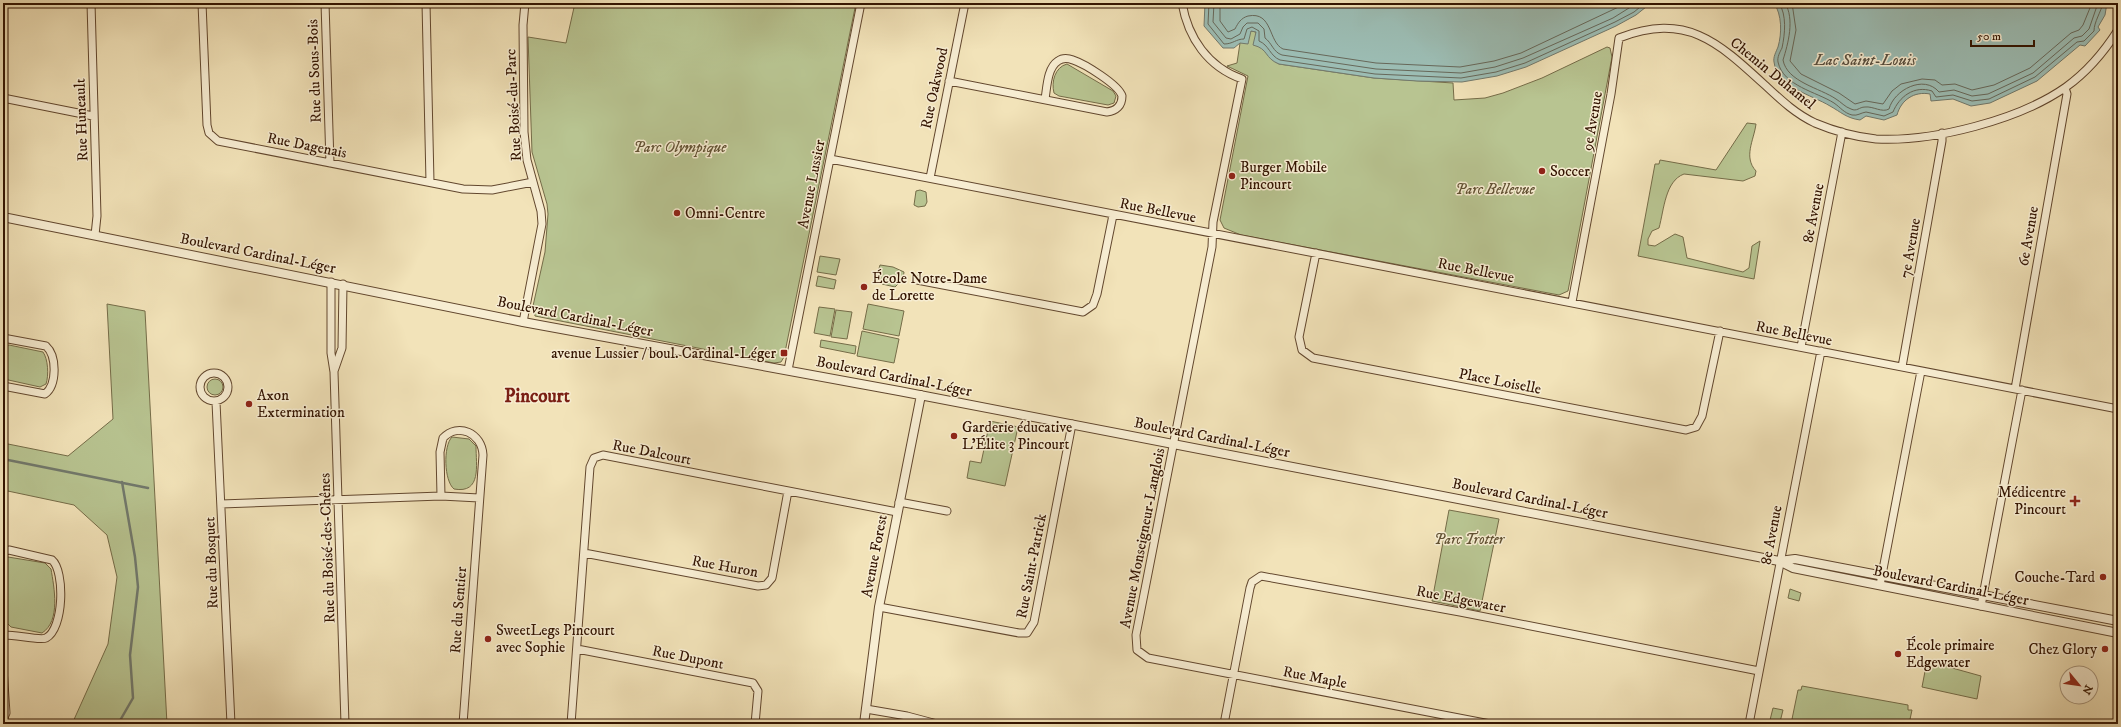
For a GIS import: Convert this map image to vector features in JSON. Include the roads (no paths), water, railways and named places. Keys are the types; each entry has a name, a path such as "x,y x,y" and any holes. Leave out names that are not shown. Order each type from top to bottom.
{"street":[{"name":"Rue Huneault","path":"90,3 97,216 96,235"},
{"name":"Rue Dagenais","path":"202,3 206,122 211,136 224,143 463,189 478,190 533,182"},
{"name":"Rue du Sous-Bois","path":"325,3 330,163"},
{"path":"426,3 430,182"},
{"name":"Rue Boisé-du-Parc","path":"523,322 542,224 541,211 526,152 524,132 523,25 525,3"},
{"name":"Avenue Lussier","path":"788,370 861,3"},
{"name":"Rue Oakwood","path":"930,178 965,3"},
{"name":"Avenue Monseigneur-Langlois","path":"1137,650 1136,635 1210,254 1213,222 1242,78 1225,72 1200,49 1187,28 1182,3"},
{"name":"Chemin Duhamel","path":"1619,38 1661,27 1679,28 1694,32 1721,48 1799,114 1816,123 1842,132 1866,138 1887,139 1911,138 1942,133 2010,116 2037,104 2065,88 2098,58 2118,30"},
{"name":"9e Avenue","path":"1572,302 1612,87 1619,38"},
{"path":"949,81 1107,112 1112,112 1119,107 1122,96 1115,85 1068,58 1058,61 1052,69 1045,99"},
{"name":"6e Avenue","path":"1981,606 2066,94 2065,88"},
{"path":"3,98 93,116"},
{"name":"8e Avenue","path":"1801,347 1842,132"},
{"name":"7e Avenue","path":"1902,367 1942,141 1942,133"},
{"name":"Rue Bellevue","path":"830,159 2118,409"},
{"path":"917,280 1083,312 1093,305 1097,294 1113,215"},
{"name":"Boulevard Cardinal-Léger","path":"3,217 343,284 523,322 921,395 1780,561 1795,559 2118,621"},
{"name":"Place Loiselle","path":"1316,253 1299,337 1302,350 1313,358 1686,430 1696,427 1702,416 1720,331"},
{"name":"Rue du Boisé-des-Chênes","path":"331,282 330,353 334,372 345,724"},
{"name":"Rue du Boisé-des-Chênes","path":"334,372 342,348 343,284"},
{"path":"3,338 46,346 52,354 54,380 53,386 45,394 3,386"},
{"name":"8e Avenue","path":"1749,724 1821,351"},
{"path":"1880,585 1921,371"},
{"path":"213,373 223,376 229,389 225,398 216,402 207,400 200,389 205,377 213,373"},
{"name":"Avenue Forest","path":"864,724 879,607 921,395"},
{"name":"Rue du Bosquet","path":"216,402 222,504 231,724"},
{"name":"Rue Saint-Patrick","path":"879,607 1019,633 1027,633 1034,622 1072,424"},
{"name":"Rue du Sentier","path":"441,496 441,445 443,438 454,431 470,433 480,441 483,455 463,724"},
{"name":"Rue Dalcourt","path":"570,724 590,467 591,462 598,456 897,512"},
{"name":"Rue Huron","path":"584,553 758,586 766,585 772,578 788,491"},
{"path":"222,504 441,496 479,498"},
{"path":"899,502 947,511"},
{"path":"3,552 9,550 48,558 56,562 61,598 58,618 52,631 46,638 41,640 16,635 3,635"},
{"name":"Boulevard Cardinal-Léger","path":"1780,561 1792,568 2118,633"},
{"name":"Rue Edgewater","path":"1234,674 1250,588 1252,582 1261,576 1443,609 1759,671"},
{"name":"Rue Dupont","path":"577,649 753,683 758,691 755,724"},
{"name":"Rue Maple","path":"1137,650 1148,658 1490,724"},
{"path":"3,668 6,713 3,720"},
{"path":"1224,724 1234,674"},
{"path":"866,709 907,716 937,724"}],"water":[{"path":"1205,3 1651,3 1636,15 1616,26 1526,67 1497,76 1462,82 1374,78 1279,64 1274,62 1262,49 1253,45 1256,32 1251,31 1248,44 1240,43 1234,48 1223,48 1204,26"},
{"name":"Lac Saint-Louis","path":"1774,3 2107,3 2105,15 2098,27 2100,30 2085,46 2080,45 2037,81 1990,103 1971,106 1953,99 1931,101 1930,94 1924,93 1914,95 1905,101 1897,115 1884,120 1866,116 1860,120 1847,116 1796,89 1781,78 1774,60 1781,30 1779,13"}],"waterway":[{"path":"3,459 148,488"},
{"path":"118,724 133,698 130,655 138,587 135,557 122,482"}],"place":[{"name":"Soccer","path":"1542,171"},
{"name":"Burger Mobile Pincourt","path":"1232,176"},
{"name":"Omni-Centre","path":"677,213"},
{"name":"École Notre-Dame de Lorette","path":"864,287"},
{"name":"avenue Lussier / boul. Cardinal-Léger","path":"784,353"},
{"name":"Axon Extermination","path":"249,404"},
{"name":"Garderie éducative L'Élite 3 Pincourt","path":"954,436"},
{"name":"Médicentre Pincourt","path":"2075,501"},
{"name":"Couche-Tard","path":"2103,577"},
{"name":"SweetLegs Pincourt avec Sophie","path":"488,639"},
{"name":"Chez Glory","path":"2105,649"},
{"name":"École primaire Edgewater","path":"1898,654"}],"district":[{"name":"Pincourt","path":"537,395"}],"park label":[{"name":"Parc Olympique","path":"680,147"},
{"name":"Parc Bellevue","path":"1495,189"},
{"name":"Parc Trotter","path":"1469,539"}]}
